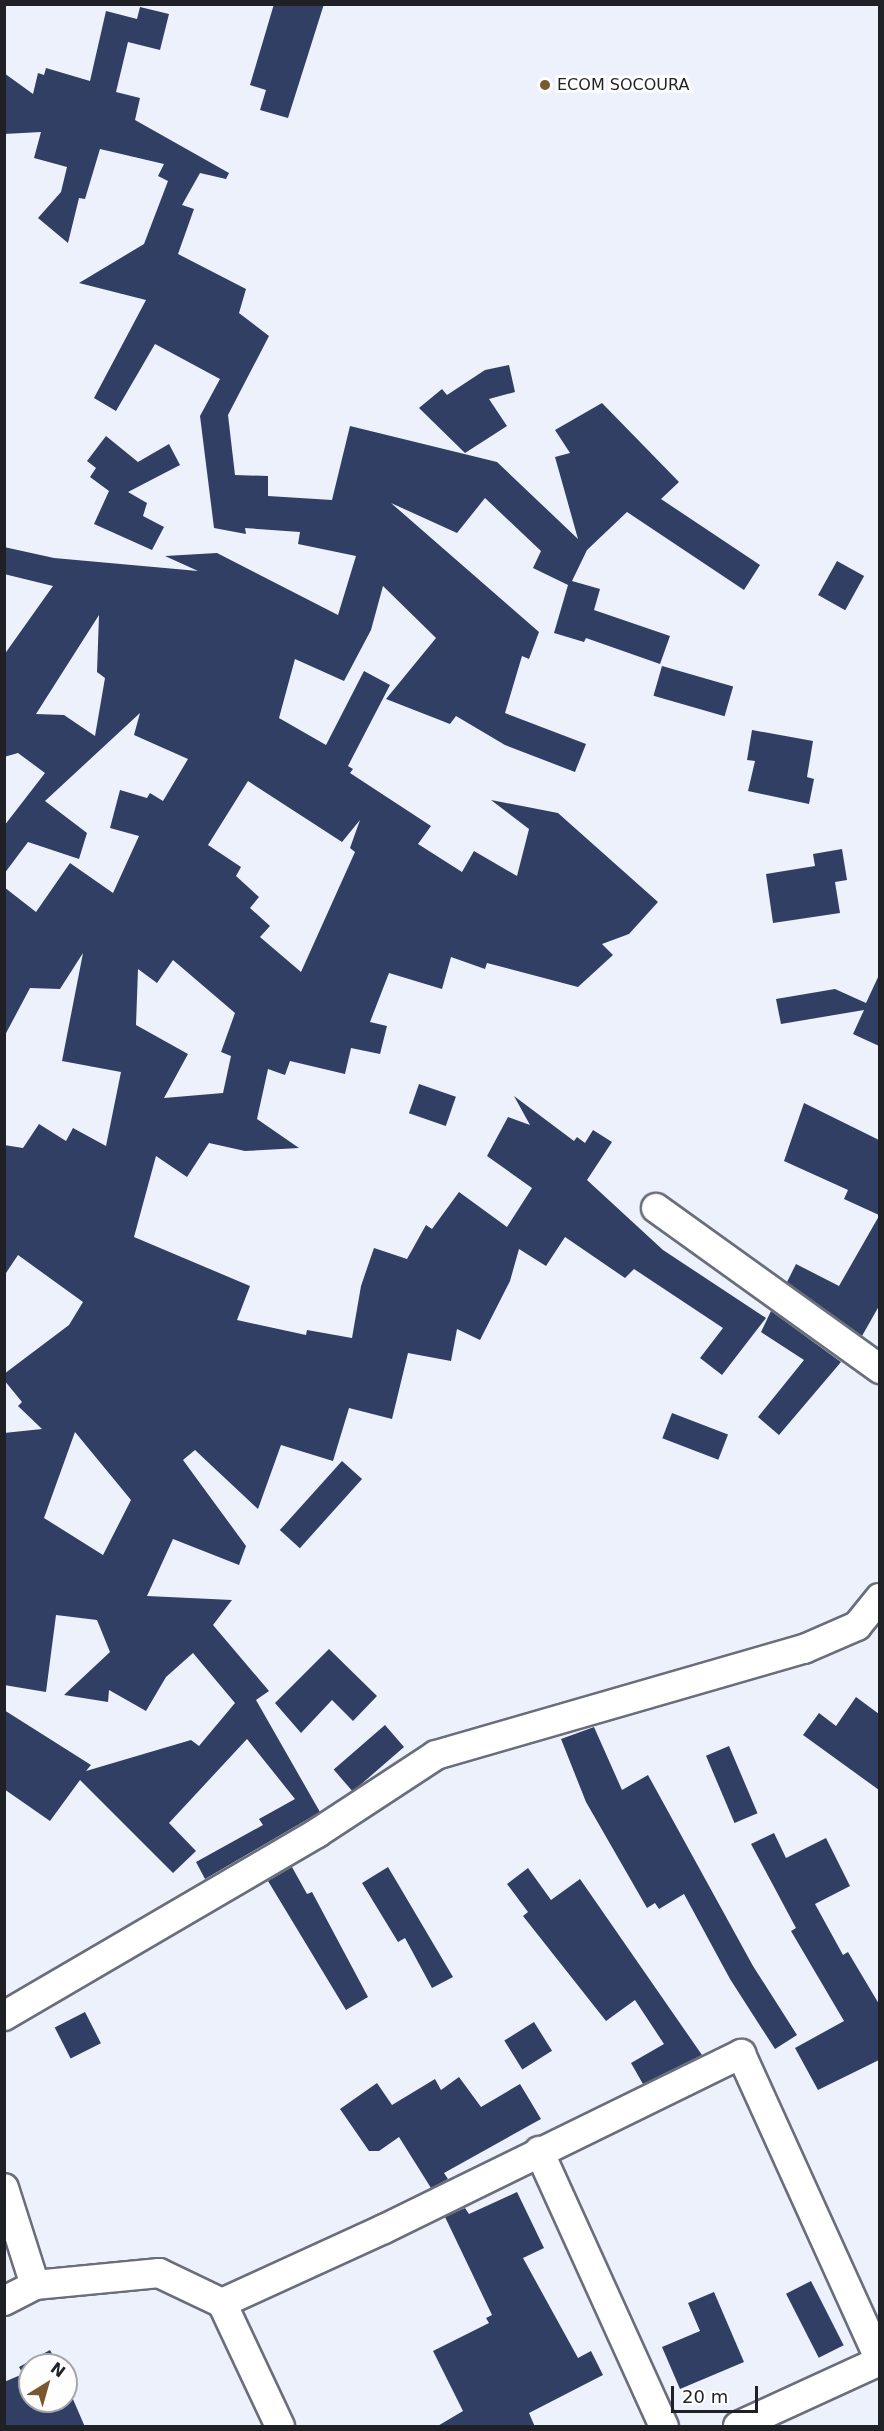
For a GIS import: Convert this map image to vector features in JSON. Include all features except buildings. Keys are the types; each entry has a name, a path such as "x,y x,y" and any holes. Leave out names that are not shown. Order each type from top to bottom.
{"street":[{"path":"656,1208 879,1369"},
{"path":"4,2016 316,1833 436,1755 804,1649 857,1626 879,1598"},
{"path":"222,2303 384,2229 539,2151 741,2054 879,2361 738,2427"},
{"path":"539,2151 663,2427"},
{"path":"4,2188 35,2285"},
{"path":"4,2301 35,2285 159,2273 222,2303 280,2427"}],"place":[{"name":"ECOM SOCOURA","path":"545,85"}]}
